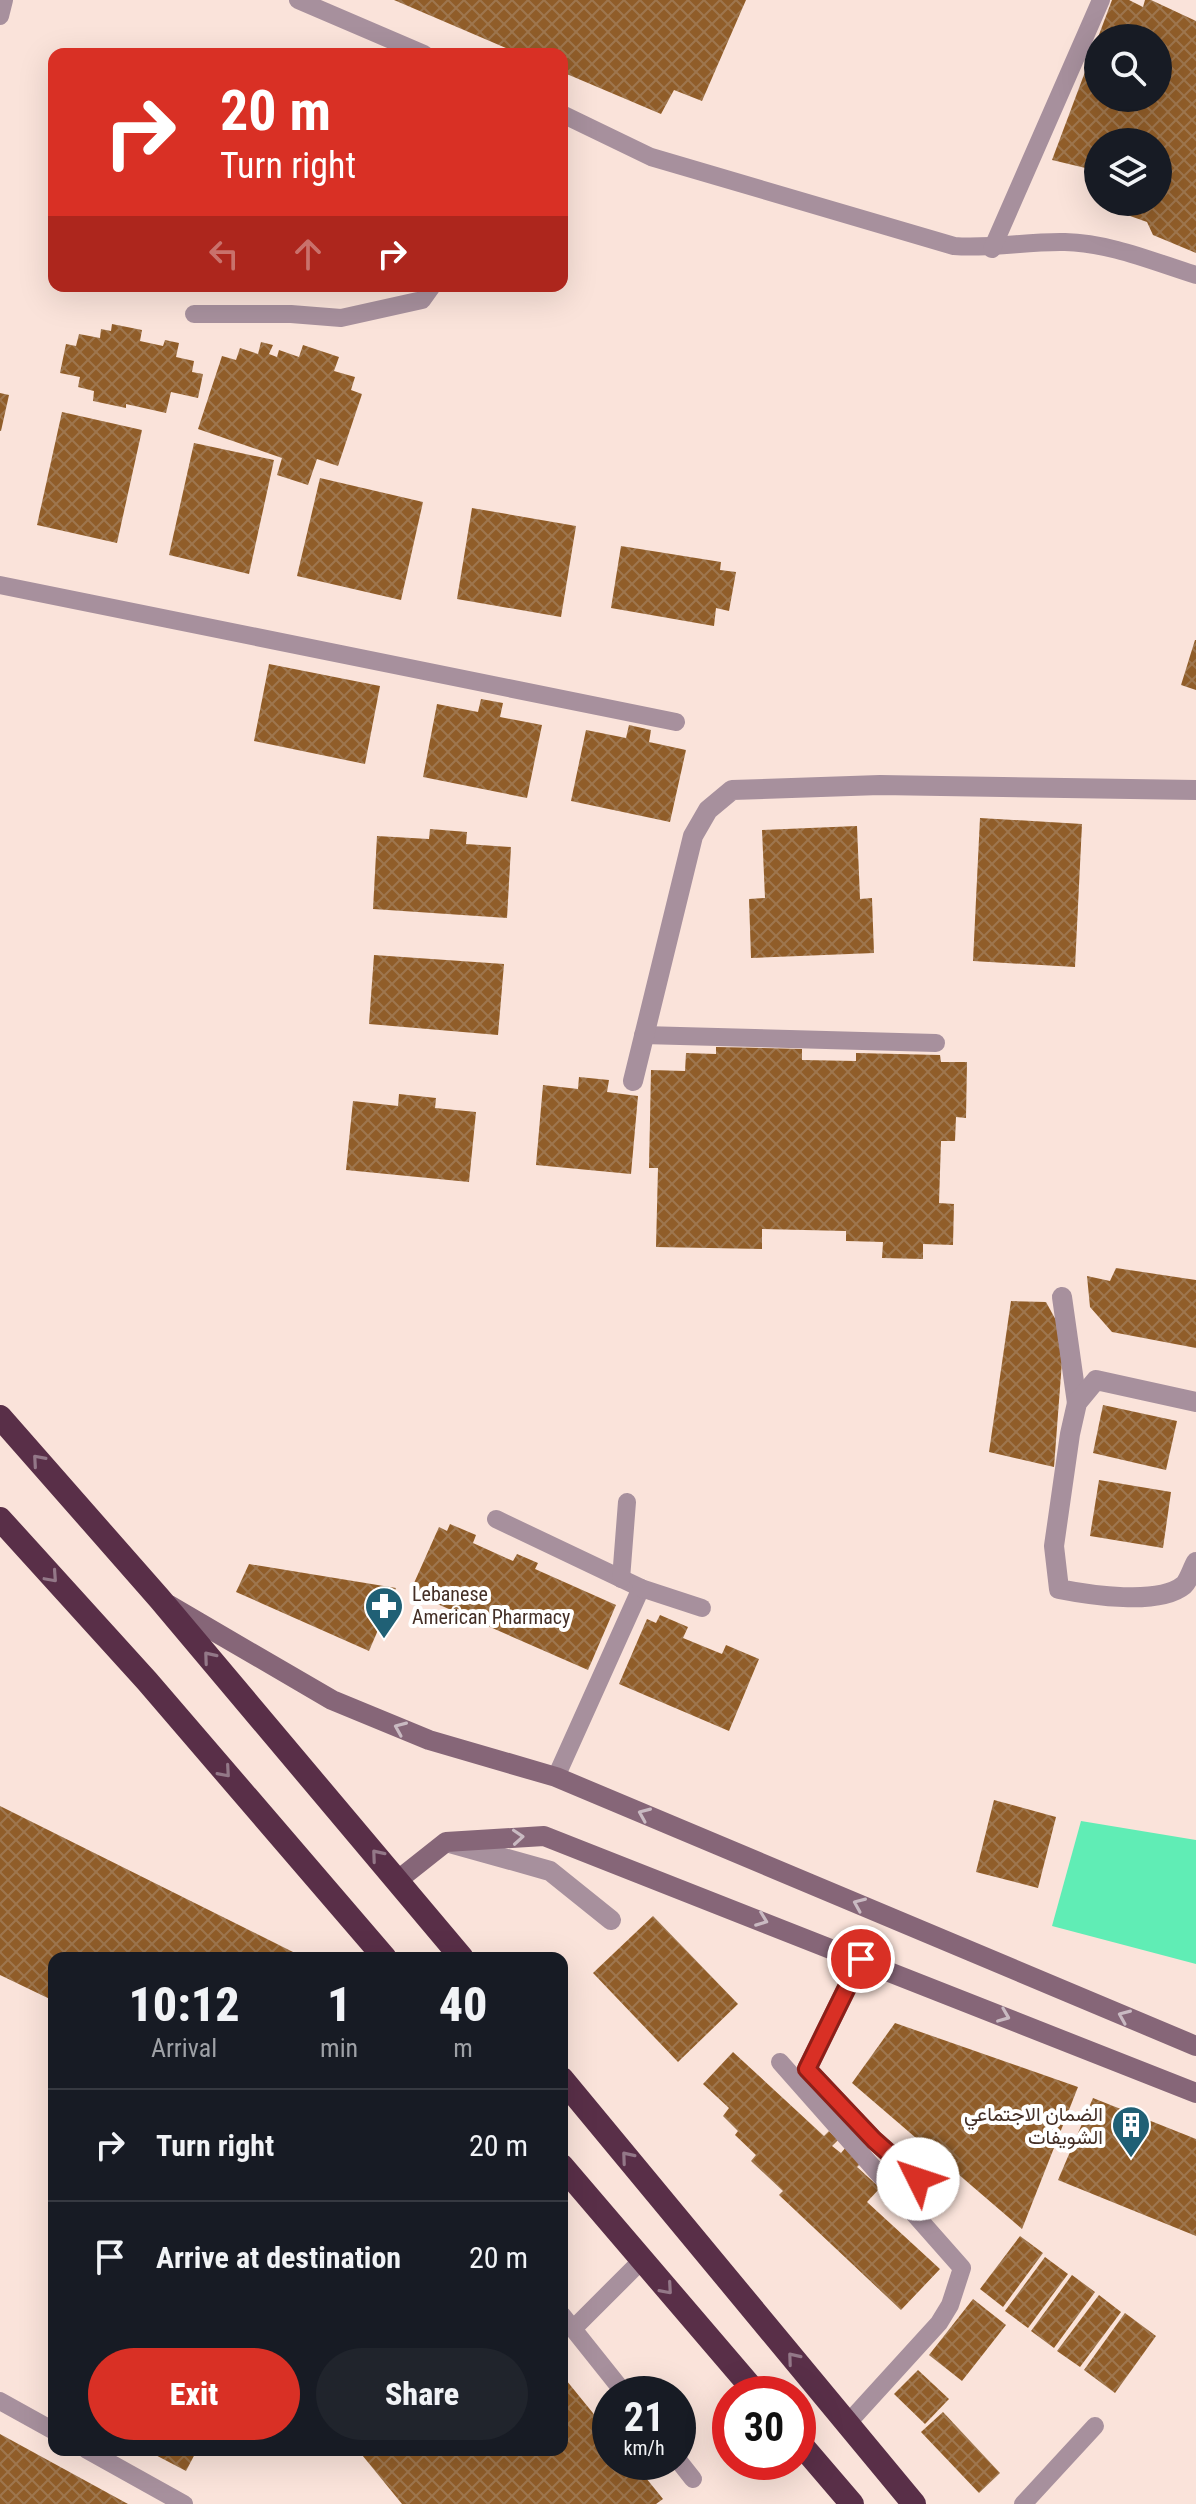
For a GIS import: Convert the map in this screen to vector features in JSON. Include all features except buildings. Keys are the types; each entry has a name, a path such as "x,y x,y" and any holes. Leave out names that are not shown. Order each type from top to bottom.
{"highway":[{"path":"0,1417 159,1598 457,1952"},
{"path":"0,1519 147,1681 380,1952"},
{"path":"568,2086 914,2504"},
{"path":"568,2173 742,2376"},
{"path":"816,2462 852,2504"}],"street":[{"path":"633,1081 693,836 708,810 732,790 880,785 1196,790"},
{"path":"1062,1297 1077,1403 1054,1546 1059,1589 1096,1596 1165,1595 1186,1584 1196,1562"},
{"path":"1077,1403 1096,1380 1196,1402"},
{"path":"159,1598 332,1700 429,1740 556,1777 1196,2046"},
{"path":"398,1880 446,1842 544,1836 1196,2093"},
{"path":"446,1842 550,1871 611,1920"},
{"path":"861,1959 807,2069 874,2140 918,2179"}],"lane":[{"path":"0,16 4,0"},
{"path":"298,0 410,48"},
{"path":"992,249 1101,0"},
{"path":"568,117 651,157 954,246 992,249 1065,242 1121,251 1196,275"},
{"path":"194,314 291,314 341,318 422,300 428,292"},
{"path":"0,585 676,722"},
{"path":"643,1035 936,1043"},
{"path":"621,1579 627,1502"},
{"path":"496,1519 641,1588 702,1608"},
{"path":"556,1777 641,1588"},
{"path":"780,2062 962,2268 950,2305 939,2323 847,2424"},
{"path":"611,2376 568,2322 642,2260"},
{"path":"0,2401 48,2428"},
{"path":"1023,2504 1095,2426"},
{"path":"98,2456 184,2504"}],"green space":[{"path":"1081,1821 1196,1840 1196,1964 1052,1926"}],"place":[{"name":"Lebanese American Pharmacy","path":"384,1640"},
{"name":"الضمان الاجتماعي الشويفات","path":"1131,2159"}],"route":[{"path":"861,1959 807,2069 874,2140 918,2179"}]}
